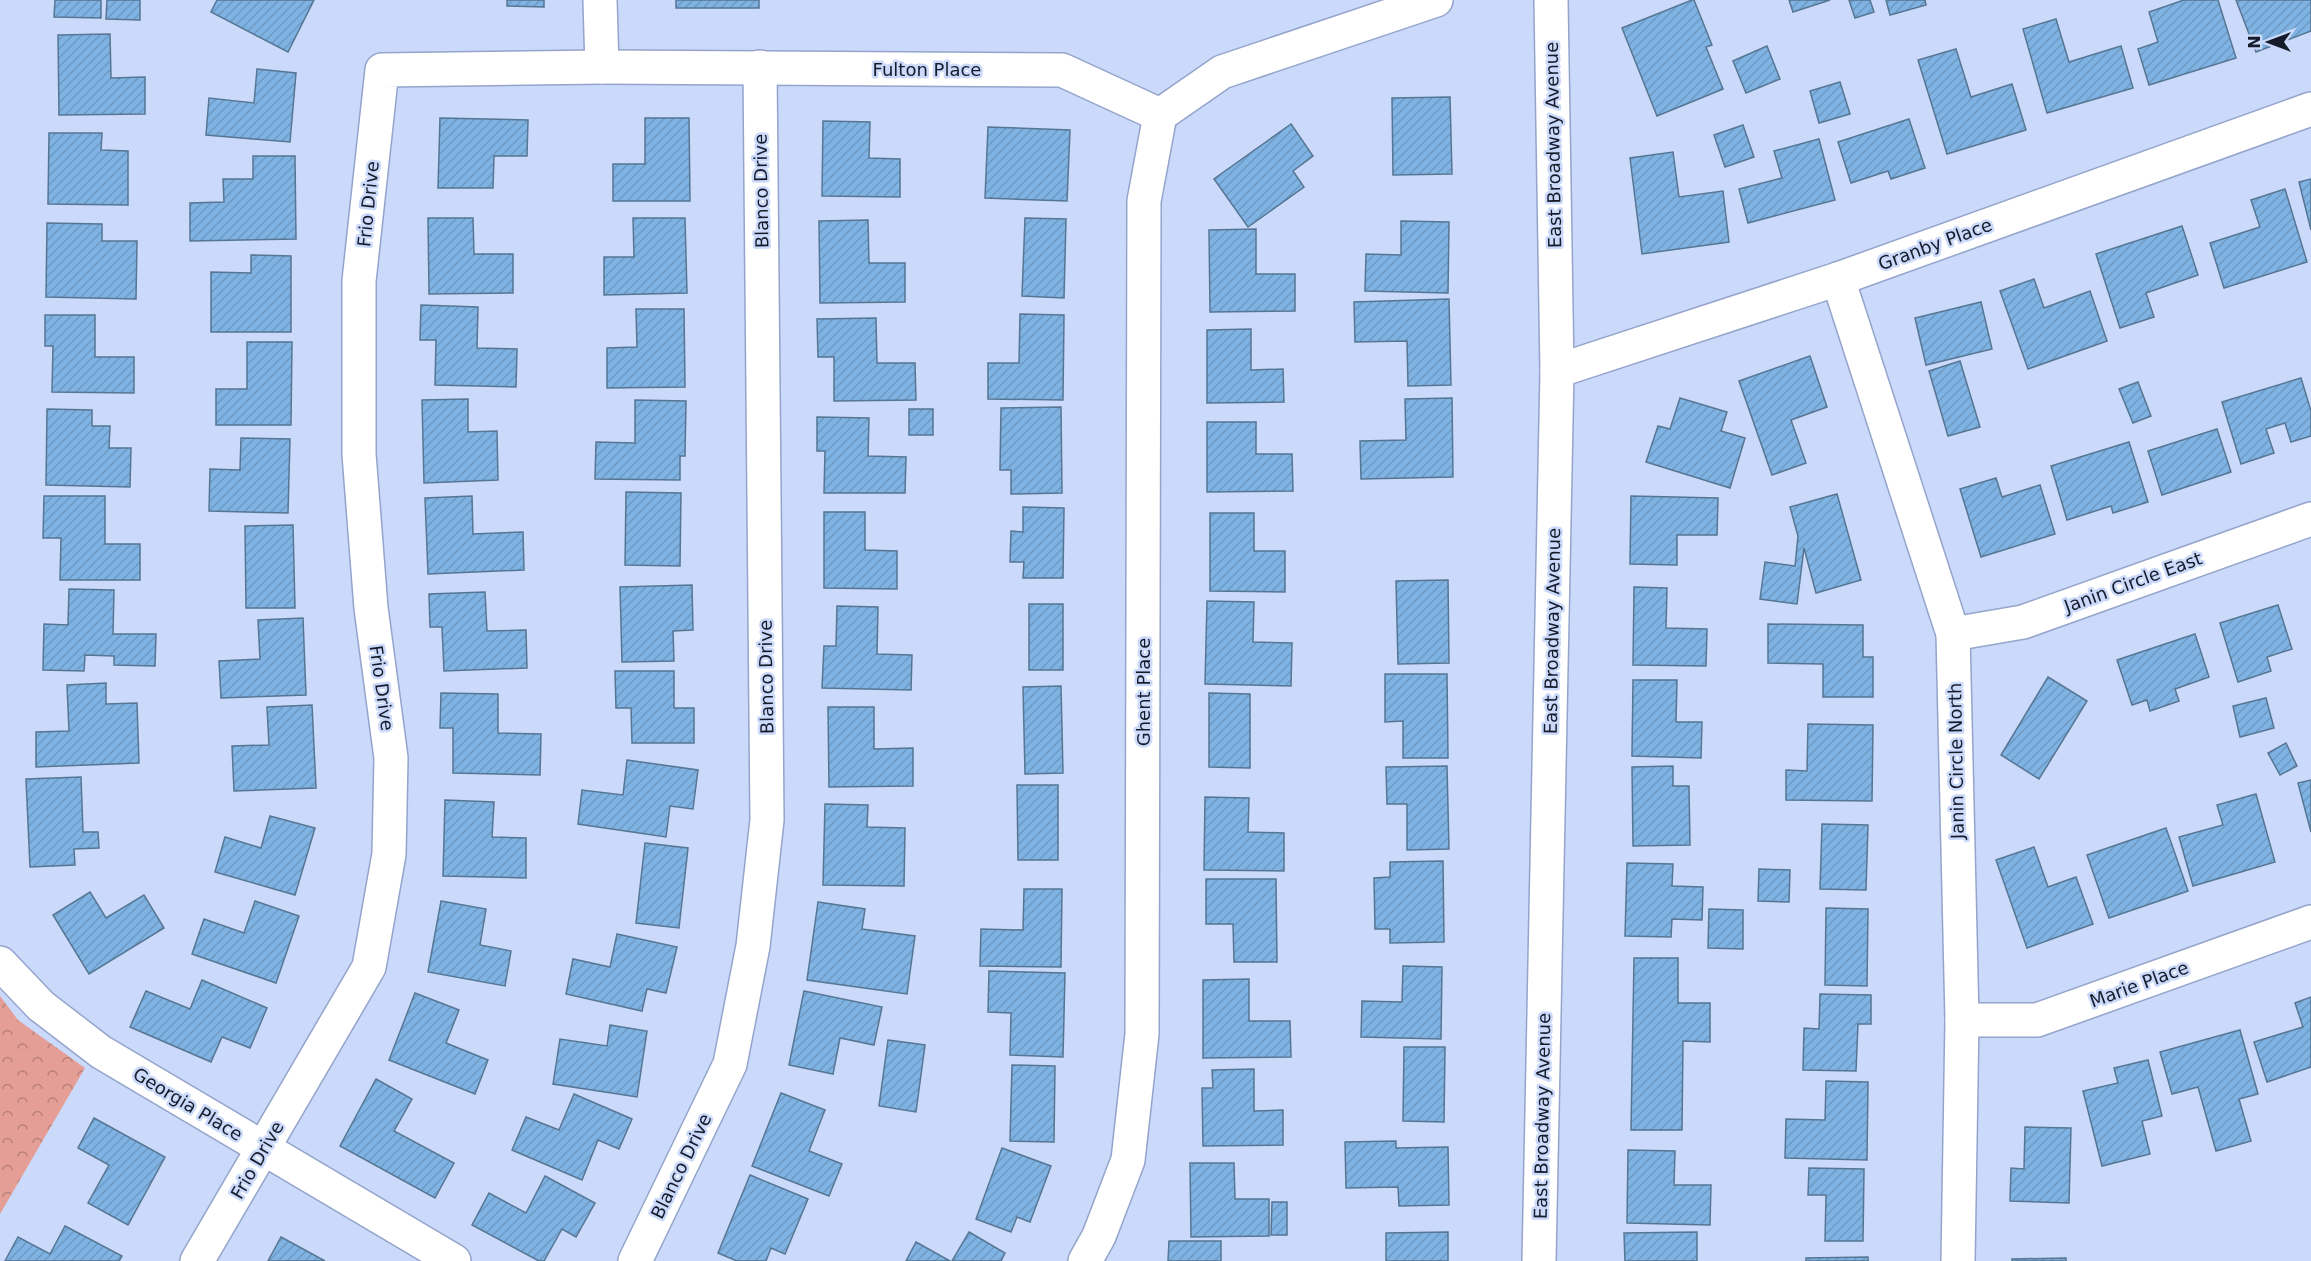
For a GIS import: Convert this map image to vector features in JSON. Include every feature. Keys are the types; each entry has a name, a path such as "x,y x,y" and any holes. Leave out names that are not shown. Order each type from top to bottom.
{"street":[{"path":"600,0 602,67"},
{"path":"1160,116 1222,72 1436,0"},
{"name":"East Broadway Avenue","path":"1539,1261 1557,371 1551,0"},
{"name":"Fulton Place","path":"382,70 602,67 1062,70 1160,116"},
{"name":"Blanco Drive","path":"635,1261 730,1064 753,946 767,820 760,67"},
{"name":"Frio Drive","path":"197,1261 369,967 389,854 391,758 370,608 359,454 359,281 382,70"},
{"name":"Granby Place","path":"1557,371 1838,279 2311,109"},
{"name":"Ghent Place","path":"1085,1261 1099,1236 1128,1160 1142,1034 1144,201 1160,116"},
{"name":"Janin Circle North","path":"1838,279 1953,634 1962,1020 1958,1261"},
{"name":"Janin Circle East","path":"1953,634 2024,622 2311,519"},
{"name":"Marie Place","path":"1962,1020 2037,1020 2311,922"},
{"name":"Georgia Place","path":"0,963 41,1006 101,1052 454,1261"}],"green space":[{"path":"0,996 18,1020 85,1068 0,1214"}],"building":[{"path":"55,0 101,0 101,18 54,17"},
{"path":"107,0 140,0 140,20 106,19"},
{"path":"217,0 314,0 288,52 211,12"},
{"path":"507,0 544,0 544,7 507,6"},
{"path":"676,0 759,0 759,8 676,8"},
{"path":"1694,0 1712,45 1706,47 1723,89 1657,116 1622,28"},
{"path":"1789,0 1830,0 1793,12"},
{"path":"1849,0 1870,0 1874,12 1855,18"},
{"path":"1886,0 1925,0 1926,5 1890,15"},
{"path":"2184,0 2218,0 2236,58 2149,85 2138,49 2158,42 2149,12"},
{"path":"2236,0 2311,0 2311,31 2256,52"},
{"path":"2056,19 2069,62 2121,46 2133,88 2047,113 2023,29"},
{"path":"110,34 111,78 145,77 145,114 59,115 58,35"},
{"path":"1767,46 1780,79 1746,93 1733,61"},
{"path":"1956,49 1971,97 2012,84 2026,130 1947,154 1918,60"},
{"path":"257,69 296,73 290,142 206,135 209,98 254,103"},
{"path":"1840,82 1850,114 1819,123 1810,91"},
{"path":"1450,97 1452,174 1393,175 1392,98"},
{"path":"440,118 528,120 527,156 494,156 493,188 438,188"},
{"path":"645,118 689,118 690,201 613,201 613,164 645,164"},
{"path":"1909,119 1925,168 1891,179 1888,171 1851,183 1838,142"},
{"path":"823,121 870,122 869,158 900,159 900,197 822,196"},
{"path":"1291,124 1313,156 1293,171 1304,187 1248,227 1214,179"},
{"path":"1743,125 1754,157 1725,167 1714,135"},
{"path":"988,127 1070,130 1067,201 985,198"},
{"path":"49,133 102,133 101,150 128,151 128,205 48,204"},
{"path":"1819,139 1835,200 1748,223 1739,189 1782,178 1774,151"},
{"path":"1673,152 1679,197 1723,191 1729,242 1642,254 1630,158"},
{"path":"253,156 295,156 296,239 190,241 190,203 224,202 223,179 253,179"},
{"path":"2311,179 2311,230 2299,182"},
{"path":"2285,189 2307,262 2224,288 2210,243 2260,227 2251,200"},
{"path":"428,218 473,218 474,254 513,254 513,293 429,294"},
{"path":"633,218 685,218 687,293 604,295 604,257 634,257"},
{"path":"1025,218 1066,219 1064,298 1022,296"},
{"path":"868,220 869,263 905,263 905,302 820,303 819,221"},
{"path":"1401,221 1449,222 1448,293 1365,291 1366,254 1401,255"},
{"path":"47,223 102,224 102,241 137,241 136,299 46,297"},
{"path":"2182,226 2198,275 2146,293 2154,317 2120,328 2096,254"},
{"path":"1256,229 1256,274 1295,274 1295,311 1210,312 1209,230"},
{"path":"251,255 291,256 291,332 211,332 211,272 251,273"},
{"path":"2034,279 2044,308 2090,291 2107,341 2028,369 2000,291"},
{"path":"1449,299 1451,385 1408,386 1407,341 1355,342 1354,302"},
{"path":"1981,302 1992,349 1926,365 1915,318"},
{"path":"421,305 478,307 477,348 517,349 516,387 435,385 436,340 420,340"},
{"path":"636,309 684,309 685,387 607,388 607,348 637,347"},
{"path":"1020,314 1064,315 1063,400 988,399 988,363 1019,363"},
{"path":"45,315 95,315 95,357 134,357 134,393 52,392 53,346 45,346"},
{"path":"876,318 877,363 915,363 916,400 834,401 834,357 818,357 817,319"},
{"path":"1251,329 1251,370 1283,369 1284,402 1207,403 1207,330"},
{"path":"247,342 292,342 291,425 216,425 216,389 247,389"},
{"path":"1810,356 1827,407 1791,420 1806,463 1772,475 1739,381"},
{"path":"1960,361 1980,427 1948,436 1929,371"},
{"path":"2301,378 2311,411 2311,436 2291,442 2285,423 2266,429 2274,453 2241,464 2222,402"},
{"path":"2138,382 2151,416 2133,423 2119,389"},
{"path":"1452,398 1453,477 1361,479 1360,441 1406,440 1405,399"},
{"path":"1680,398 1727,412 1721,431 1745,438 1730,488 1646,462 1658,426 1670,429"},
{"path":"468,399 468,432 497,431 498,480 424,483 422,400"},
{"path":"635,400 686,401 685,456 680,456 680,480 595,479 596,442 635,443"},
{"path":"1061,407 1062,493 1011,494 1011,470 1000,470 1001,408"},
{"path":"47,409 92,410 92,426 110,426 109,448 131,448 130,487 46,485"},
{"path":"909,409 933,409 933,435 909,435"},
{"path":"817,417 869,418 868,456 906,457 905,493 824,493 825,451 817,451"},
{"path":"1207,422 1256,422 1256,454 1292,454 1293,491 1207,492"},
{"path":"2217,429 2231,472 2162,495 2148,451"},
{"path":"241,438 290,439 288,513 209,511 210,469 240,470"},
{"path":"2129,442 2148,502 2113,513 2111,506 2067,520 2051,466"},
{"path":"1996,478 2002,497 2040,485 2055,534 1981,557 1960,489"},
{"path":"626,492 681,493 680,566 625,565"},
{"path":"1837,494 1861,580 1816,593 1804,548 1797,604 1760,599 1765,562 1795,566 1798,536 1790,507"},
{"path":"44,496 105,496 105,544 140,544 140,580 60,580 61,538 43,538"},
{"path":"472,496 473,534 523,532 524,570 428,574 425,498"},
{"path":"1631,496 1718,498 1717,535 1677,535 1677,565 1630,564"},
{"path":"1023,507 1064,508 1063,578 1023,578 1024,562 1010,562 1011,531 1023,532"},
{"path":"824,512 865,512 865,550 897,551 897,589 824,588"},
{"path":"1210,513 1254,513 1254,551 1285,551 1285,592 1210,591"},
{"path":"293,525 295,608 246,608 245,526"},
{"path":"1448,580 1449,663 1398,664 1396,581"},
{"path":"692,585 693,630 673,631 674,661 622,662 620,587"},
{"path":"1634,587 1667,588 1666,628 1707,629 1706,666 1633,665"},
{"path":"69,589 114,590 113,634 156,634 155,666 114,665 114,656 85,655 84,671 43,670 44,624 68,625"},
{"path":"485,592 487,631 526,630 527,668 444,671 442,627 430,627 429,594"},
{"path":"1207,601 1254,602 1253,642 1292,643 1291,686 1205,684"},
{"path":"1029,604 1063,604 1063,670 1029,670"},
{"path":"2278,605 2292,649 2267,657 2271,671 2238,682 2220,623"},
{"path":"837,606 878,607 877,654 912,655 911,690 822,688 824,646 836,646"},
{"path":"303,618 306,695 221,698 219,661 260,659 258,620"},
{"path":"1768,624 1863,625 1863,657 1873,657 1873,697 1823,697 1823,664 1768,663"},
{"path":"2195,634 2209,677 2175,689 2179,701 2150,711 2147,700 2132,705 2117,660"},
{"path":"615,671 674,671 674,708 694,708 694,743 632,743 631,708 616,708"},
{"path":"1385,674 1447,674 1448,758 1403,758 1403,721 1385,722"},
{"path":"2048,677 2087,701 2039,779 2001,755"},
{"path":"1633,680 1677,680 1676,722 1702,722 1701,758 1632,756"},
{"path":"106,683 106,704 137,703 139,763 36,767 36,732 69,731 67,685"},
{"path":"1061,686 1063,773 1025,774 1023,687"},
{"path":"441,693 498,694 498,733 541,734 540,775 453,773 453,728 440,728"},
{"path":"1209,693 1250,694 1250,768 1209,767"},
{"path":"2266,698 2274,728 2240,737 2233,706"},
{"path":"312,705 316,788 234,791 232,746 269,745 267,707"},
{"path":"828,707 874,707 874,749 913,748 913,786 829,787"},
{"path":"1808,724 1873,725 1872,801 1786,800 1786,770 1807,771"},
{"path":"2286,743 2297,766 2280,775 2268,753"},
{"path":"627,760 698,770 693,809 670,806 666,837 578,824 582,790 623,795"},
{"path":"1447,766 1449,849 1407,850 1407,804 1387,804 1386,767"},
{"path":"1673,766 1673,786 1689,786 1690,845 1633,846 1632,767"},
{"path":"81,777 83,832 98,832 99,848 74,849 75,865 30,867 26,779"},
{"path":"2311,780 2311,832 2298,783"},
{"path":"1017,785 1058,785 1058,860 1018,860"},
{"path":"2256,794 2275,862 2193,886 2179,837 2223,825 2217,805"},
{"path":"1205,797 1249,798 1248,832 1284,833 1284,871 1204,870"},
{"path":"445,800 494,802 492,837 526,838 526,878 443,876"},
{"path":"825,804 868,805 867,827 905,828 904,886 823,885"},
{"path":"270,816 315,828 295,895 215,872 225,837 261,848"},
{"path":"1822,824 1868,825 1866,890 1820,889"},
{"path":"2166,828 2188,891 2109,918 2087,855"},
{"path":"645,843 688,848 679,928 636,923"},
{"path":"2034,847 2048,887 2076,877 2093,924 2027,948 1996,860"},
{"path":"1443,861 1444,942 1390,943 1390,929 1375,929 1374,878 1390,877 1390,862"},
{"path":"1627,863 1673,864 1672,886 1703,887 1702,920 1672,919 1671,937 1625,936"},
{"path":"1759,869 1790,870 1789,902 1758,901"},
{"path":"1206,879 1276,879 1277,962 1234,962 1233,924 1206,924"},
{"path":"1024,889 1062,889 1061,967 980,966 981,929 1023,930"},
{"path":"90,892 106,918 144,895 164,928 89,974 53,915"},
{"path":"255,901 299,916 276,983 192,954 204,919 244,933"},
{"path":"441,901 486,909 480,945 511,951 505,986 428,972"},
{"path":"818,902 865,909 862,929 915,936 907,994 807,980"},
{"path":"1826,908 1868,909 1867,986 1825,985"},
{"path":"1709,909 1743,910 1743,949 1708,948"},
{"path":"617,934 677,947 666,993 647,989 642,1011 566,994 573,959 610,967"},
{"path":"1634,958 1678,958 1678,1003 1710,1003 1710,1042 1683,1041 1682,1130 1631,1130"},
{"path":"1403,966 1442,967 1441,1039 1361,1037 1362,1001 1402,1002"},
{"path":"989,971 1065,973 1063,1057 1010,1055 1011,1013 988,1012"},
{"path":"1249,979 1249,1021 1290,1021 1291,1057 1203,1058 1203,980"},
{"path":"202,980 267,1008 250,1048 222,1037 211,1062 130,1027 146,991 190,1009"},
{"path":"804,991 882,1007 874,1045 840,1038 833,1074 789,1065"},
{"path":"415,993 459,1010 446,1043 488,1060 475,1094 389,1060"},
{"path":"1820,994 1871,995 1871,1024 1858,1024 1856,1071 1803,1070 1804,1028 1819,1029"},
{"path":"2311,997 2311,1067 2267,1082 2254,1042 2303,1027 2295,1003"},
{"path":"610,1025 647,1031 637,1097 553,1084 560,1039 607,1046"},
{"path":"2240,1030 2258,1094 2239,1099 2251,1141 2216,1151 2198,1087 2172,1094 2160,1052"},
{"path":"888,1040 925,1045 916,1112 879,1106"},
{"path":"1404,1047 1445,1047 1444,1122 1403,1121"},
{"path":"2148,1060 2162,1116 2142,1121 2150,1154 2102,1166 2083,1091 2118,1083 2114,1068"},
{"path":"1012,1065 1055,1066 1054,1142 1010,1141"},
{"path":"1254,1069 1254,1111 1283,1110 1283,1145 1203,1146 1202,1088 1213,1088 1212,1070"},
{"path":"376,1079 412,1099 394,1131 454,1163 435,1198 340,1146"},
{"path":"1826,1081 1868,1082 1867,1160 1785,1158 1786,1119 1825,1120"},
{"path":"781,1093 825,1110 809,1151 842,1164 829,1196 752,1166"},
{"path":"574,1094 632,1119 619,1149 598,1140 582,1180 512,1150 526,1117 559,1130"},
{"path":"94,1118 165,1157 128,1225 88,1203 109,1165 78,1148"},
{"path":"2025,1127 2071,1128 2069,1203 2010,1201 2011,1168 2024,1169"},
{"path":"1396,1141 1396,1148 1448,1147 1449,1205 1399,1206 1398,1187 1346,1188 1345,1142"},
{"path":"1002,1148 1051,1166 1030,1222 1017,1217 1011,1232 976,1219"},
{"path":"1628,1150 1675,1151 1674,1185 1711,1185 1710,1225 1627,1223"},
{"path":"1190,1163 1234,1163 1235,1199 1269,1199 1269,1236 1191,1237"},
{"path":"1809,1168 1864,1169 1863,1241 1825,1241 1826,1195 1808,1195"},
{"path":"750,1175 808,1199 785,1254 771,1248 766,1261 737,1261 718,1253"},
{"path":"545,1176 595,1203 576,1237 562,1229 544,1261 539,1261 472,1225 489,1193 526,1213"},
{"path":"1272,1202 1287,1202 1287,1235 1271,1235"},
{"path":"65,1226 122,1256 119,1261 5,1261 18,1237 50,1254"},
{"path":"969,1232 1005,1253 1001,1261 952,1261"},
{"path":"1448,1232 1448,1261 1386,1261 1386,1233"},
{"path":"1697,1232 1697,1261 1625,1261 1624,1233"},
{"path":"281,1237 325,1261 268,1261"},
{"path":"1169,1241 1221,1241 1221,1261 1168,1261"},
{"path":"916,1242 950,1261 906,1261"},
{"path":"1868,1257 1868,1261 1806,1261 1806,1258"},
{"path":"2066,1258 2066,1261 2012,1261 2012,1259"}]}
